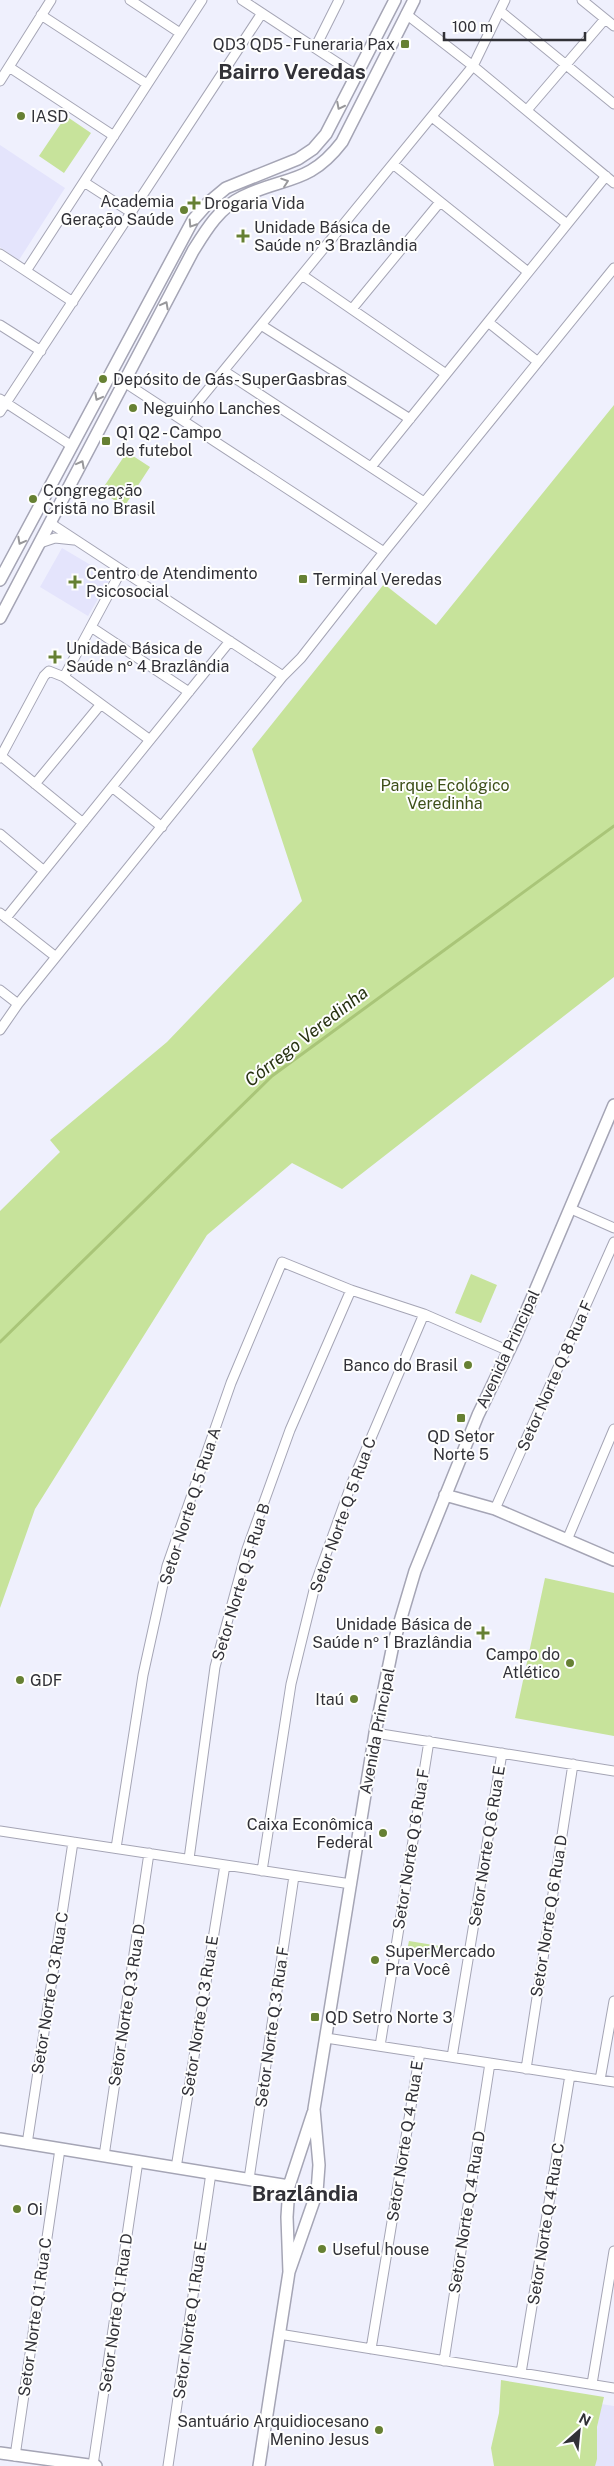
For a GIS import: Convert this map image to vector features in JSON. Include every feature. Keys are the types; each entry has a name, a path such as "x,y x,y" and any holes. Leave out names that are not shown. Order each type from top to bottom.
{"street":[{"path":"0,81 51,0"},
{"path":"130,0 180,33"},
{"path":"26,271 202,0"},
{"path":"242,0 356,75"},
{"path":"314,48 339,0"},
{"path":"0,580 193,220 208,202 226,188 298,160 313,149 326,134 394,0"},
{"path":"0,618 193,251 210,224 226,208 242,197 307,175 330,158 342,142 393,38 414,0"},
{"path":"184,419 473,66 505,0"},
{"path":"582,0 614,26"},
{"path":"500,11 614,104"},
{"path":"0,412 3,401 41,351 74,302 262,13"},
{"path":"406,14 473,66 614,183"},
{"path":"42,15 147,84"},
{"path":"527,110 605,19"},
{"path":"379,30 393,38"},
{"path":"9,67 114,136"},
{"path":"432,117 567,224"},
{"path":"393,164 528,272"},
{"path":"371,467 606,176"},
{"path":"84,182 132,213"},
{"path":"352,309 440,202"},
{"path":"0,254 74,302"},
{"path":"0,1030 18,1004 283,676 301,658 424,502 614,268"},
{"path":"302,275 446,374"},
{"path":"143,312 144,320 150,323 157,321"},
{"path":"488,322 538,362"},
{"path":"0,325 41,351"},
{"path":"261,325 410,419"},
{"path":"131,334 136,332 142,334 146,342"},
{"path":"224,371 424,502"},
{"path":"124,382 184,419 384,552"},
{"path":"3,401 72,446"},
{"path":"50,523 283,676"},
{"path":"40,543 55,538 74,540"},
{"path":"64,677 121,571"},
{"path":"91,627 190,692"},
{"path":"56,957 3,915 44,871 230,642"},
{"path":"83,823 1,757 44,676 49,671 64,677 150,740"},
{"path":"35,784 101,704"},
{"path":"112,787 162,827"},
{"path":"0,834 44,871"},
{"path":"0,990 18,1004"},
{"name":"Avenida Principal","path":"289,2272 309,2220 317,2192 319,2165 314,2109 375,1733 393,1645 414,1571 445,1495 478,1415 509,1350 571,1209 614,1105"},
{"path":"571,1209 614,1228"},
{"name":"Setor Norte Q 8 Rua F","path":"495,1509 614,1242"},
{"name":"Setor Norte Q 5 Rua A","path":"116,1848 144,1675 167,1566 232,1383 282,1262 351,1290"},
{"path":"351,1290 424,1314 509,1350"},
{"name":"Setor Norte Q 5 Rua B","path":"189,1859 215,1667 247,1549 290,1430 351,1290"},
{"name":"Setor Norte Q 5 Rua C","path":"262,1870 290,1684 316,1582 351,1485 424,1314"},
{"path":"567,1540 614,1429"},
{"path":"445,1495 495,1509 614,1560"},
{"path":"375,1733 614,1771"},
{"name":"Setor Norte Q 6 Rua F","path":"380,2046 428,1741"},
{"name":"Setor Norte Q 6 Rua E","path":"452,2057 502,1753"},
{"name":"Setor Norte Q 6 Rua D","path":"526,2069 573,1764"},
{"path":"0,1831 351,1884"},
{"name":"Setor Norte Q 3 Rua C","path":"27,2144 73,1842"},
{"name":"Setor Norte Q 3 Rua D","path":"104,2156 150,1854"},
{"name":"Setor Norte Q 3 Rua E","path":"176,2168 225,1865"},
{"name":"Setor Norte Q 3 Rua F","path":"250,2179 294,1876"},
{"path":"600,2080 614,2001"},
{"path":"326,2038 614,2082"},
{"name":"Setor Norte Q 4 Rua E","path":"371,2349 420,2052"},
{"name":"Setor Norte Q 4 Rua D","path":"444,2361 490,2063"},
{"name":"Setor Norte Q 4 Rua C","path":"521,2373 570,2075"},
{"path":"258,2466 289,2272 287,2218 289,2186 295,2162 314,2109"},
{"path":"0,2140 289,2186"},
{"name":"Setor Norte Q 1 Rua C","path":"14,2461 60,2149"},
{"path":"295,2162 303,2157 308,2157 319,2165"},
{"name":"Setor Norte Q 1 Rua D","path":"95,2466 138,2161"},
{"name":"Setor Norte Q 1 Rua E","path":"168,2466 212,2173"},
{"path":"287,2218 298,2225 303,2225 309,2220"},
{"path":"592,2384 614,2251"},
{"path":"279,2334 614,2388"},
{"path":"0,2453 14,2461 95,2466"}],"shaded area":[{"path":"0,145 65,188 19,260 0,247"},
{"name":"Centro de Atendimento Psicosocial","path":"62,548 111,577 88,616 40,587"},
{"path":"601,2404 614,2406 614,2466 591,2466"}],"green space":[{"path":"66,116 91,133 64,173 39,156"},
{"name":"Parque Ecológico Veredinha","path":"614,405 614,977 342,1189 292,1163 207,1235 35,1509 0,1608 0,1211 60,1152 50,1140 167,1042 302,901 252,749 384,584 436,625"},
{"path":"127,452 150,467 124,507 101,491"},
{"path":"471,1274 497,1285 481,1323 455,1313"},
{"name":"Campo do Atlético","path":"545,1578 614,1593 614,1736 515,1718"},
{"path":"409,1941 458,1949 457,1959 407,1950"},
{"path":"501,2380 604,2397 597,2427 597,2459 595,2466 494,2466 491,2448 499,2413"}],"waterway":[{"name":"Córrego Veredinha","path":"0,1342 272,1076 614,826"}],"place":[{"name":"QD3 QD5 - Funeraria Pax","path":"405,44"},
{"name":"IASD","path":"21,116"},
{"name":"Drogaria Vida","path":"194,203"},
{"name":"Academia Geração Saúde","path":"184,210"},
{"name":"Unidade Básica de Saúde nº 3 Brazlândia","path":"243,236"},
{"name":"Depósito de Gás- SuperGasbras","path":"103,379"},
{"name":"Neguinho Lanches","path":"133,408"},
{"name":"Q1 Q2 - Campo de futebol","path":"106,441"},
{"name":"Congregação Cristã no Brasil","path":"33,499"},
{"name":"Terminal Veredas","path":"303,579"},
{"name":"Centro de Atendimento Psicosocial","path":"75,582"},
{"name":"Unidade Básica de Saúde nº 4 Brazlândia","path":"55,657"},
{"name":"Banco do Brasil","path":"468,1365"},
{"name":"QD Setor Norte 5","path":"461,1418"},
{"name":"Unidade Básica de Saúde nº 1 Brazlândia","path":"483,1633"},
{"name":"Campo do Atlético","path":"570,1663"},
{"name":"GDF","path":"20,1680"},
{"name":"Itaú","path":"354,1699"},
{"name":"Caixa Econômica Federal","path":"383,1833"},
{"name":"SuperMercado Pra Você","path":"375,1960"},
{"name":"QD Setro Norte 3","path":"315,2017"},
{"name":"Oi","path":"17,2209"},
{"name":"Useful house","path":"322,2249"},
{"name":"Santuário Arquidiocesano Menino Jesus","path":"379,2430"}],"district":[{"name":"Bairro Veredas","path":"292,71"},
{"name":"Brazlândia","path":"305,2193"}]}
